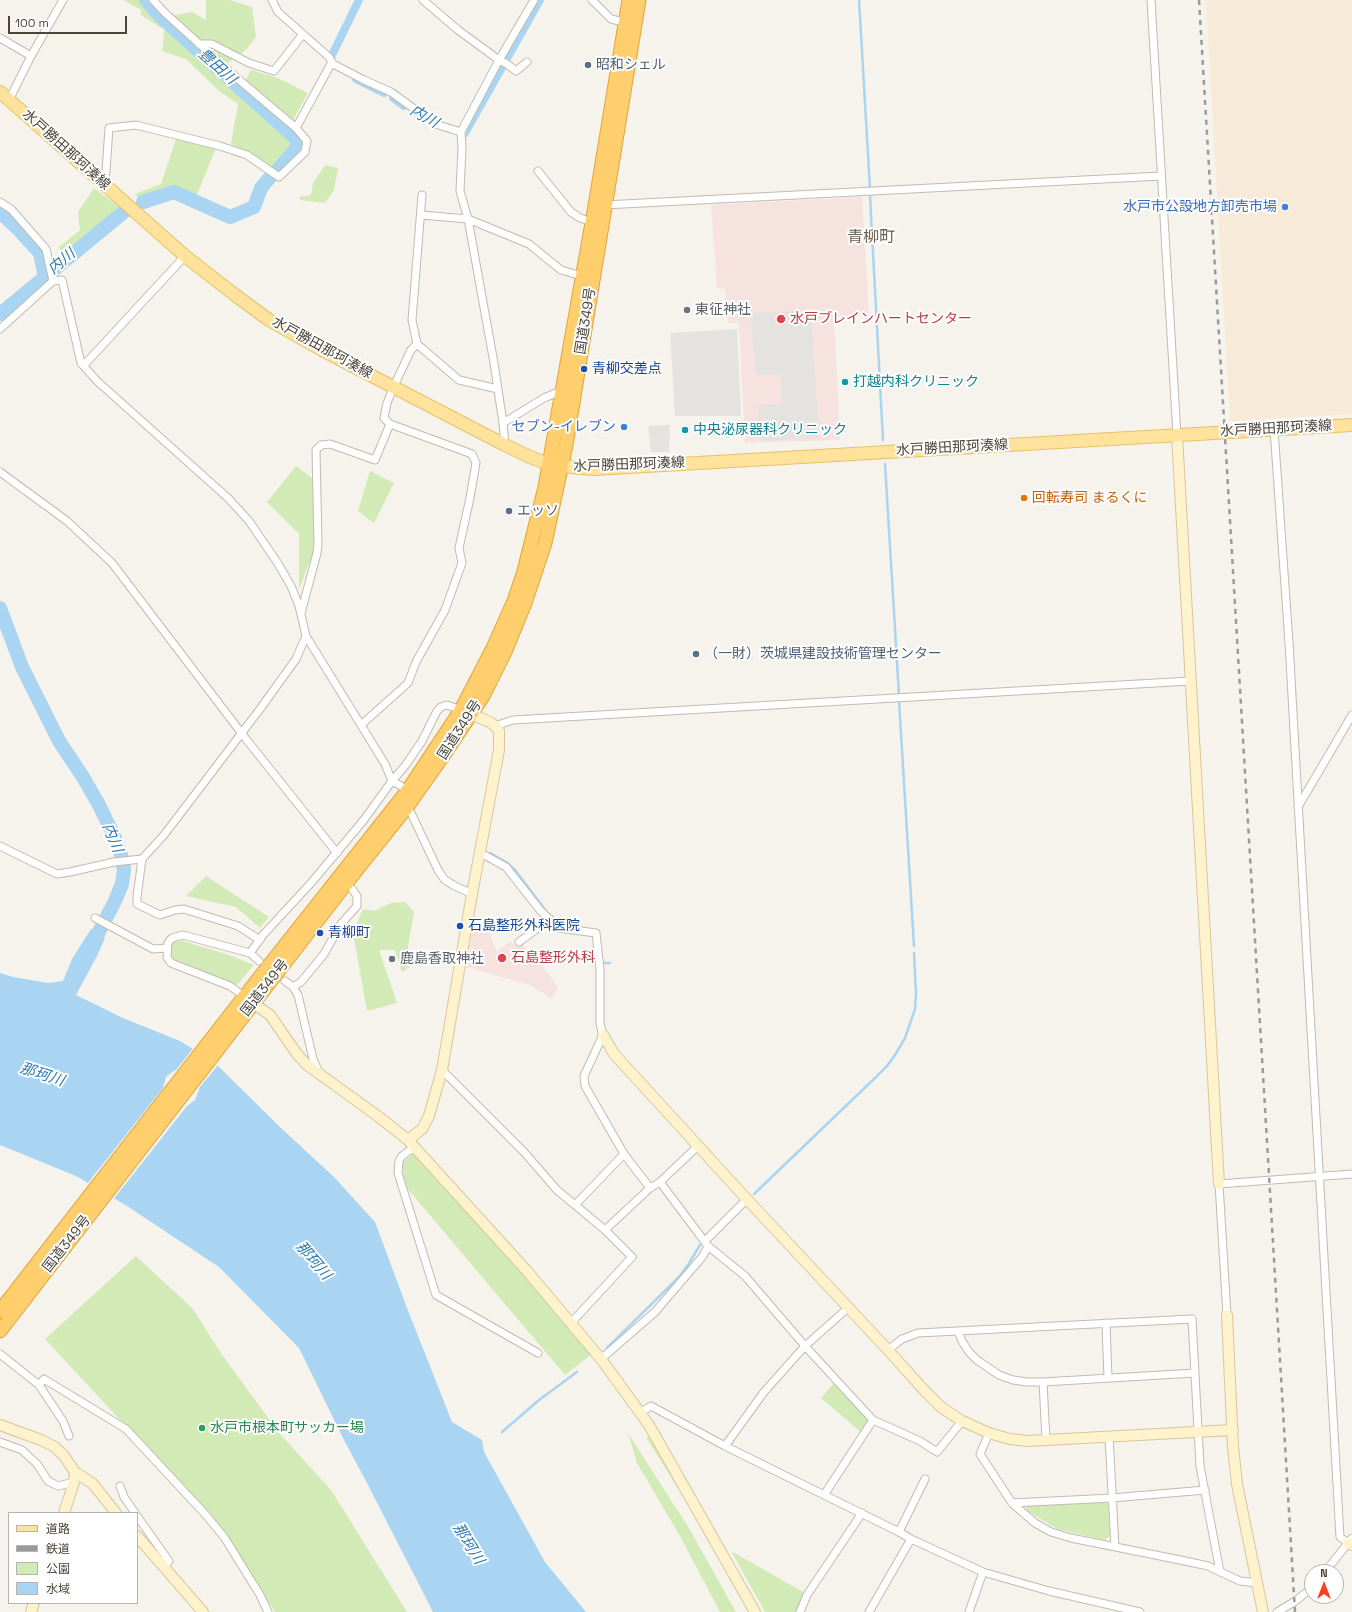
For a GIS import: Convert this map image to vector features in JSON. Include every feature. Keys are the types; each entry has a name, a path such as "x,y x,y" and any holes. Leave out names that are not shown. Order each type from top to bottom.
{"highway":[{"name":"国道349号","path":"629,0 630,24"},
{"name":"国道349号","path":"0,1311 237,1014 407,807 466,712 485,665 514,601 556,465 630,24 639,0"},
{"name":"国道349号","path":"556,465 562,390 588,277 592,222 600,205"},
{"name":"国道349号","path":"249,1000 466,712"},
{"name":"国道349号","path":"0,1331 237,1014"}],"main road":[{"name":"水戸勝田那珂湊線","path":"5,96 185,256 269,320 322,350 394,386 505,445 530,457 556,465 595,469 1352,425"}],"street":[{"path":"5,96 31,56 63,0"},
{"path":"105,185 109,128 136,125 220,146 247,155 279,177 305,152 307,141 296,128 164,12 153,0"},
{"path":"272,0 278,12 329,57 332,62 362,79 391,92 435,124 461,132"},
{"path":"423,0 458,30 516,71 526,62"},
{"path":"505,445 498,389 468,219 460,191 462,149 461,132 499,60 534,0"},
{"path":"592,0 612,18 630,24"},
{"path":"1151,0 1227,1316 1232,1430 1237,1484 1263,1612"},
{"path":"200,44 212,44 249,63 274,71 303,34"},
{"path":"0,38 31,56"},
{"path":"296,128 332,62"},
{"path":"538,171 571,212 580,218 592,222"},
{"path":"600,205 1161,176"},
{"path":"422,195 412,320 417,344 459,380 498,389"},
{"path":"0,202 11,210 46,249 53,279"},
{"path":"421,215 468,219 529,244 561,270 588,277"},
{"path":"81,363 86,363 185,256"},
{"path":"0,329 53,279 62,280 81,363 97,381 228,498 249,521 277,562 291,586 299,606 306,636 386,764 392,781 408,790"},
{"path":"361,725 408,683 416,662 445,610 462,563 459,548 476,463 472,454 390,424 384,418 387,403 394,386 411,350 417,344"},
{"path":"503,423 544,398 562,390"},
{"path":"300,615 318,549 316,450 321,445 330,444 375,460 390,424"},
{"path":"1274,429 1298,807 1340,1537 1351,1542 1332,1564"},
{"path":"1,473 67,521 112,563 242,734 337,853"},
{"path":"260,940 238,926 184,909 175,910 160,915 137,904 142,859 164,835 242,734 296,659 306,636"},
{"path":"495,726 513,720 1190,681"},
{"path":"250,953 363,821 392,781 405,766 422,741 437,711 441,707 447,705 490,722 495,726 498,732 499,750 472,894 442,1070 426,1123 408,1140"},
{"path":"1298,807 1352,715"},
{"path":"407,807 438,870 444,879 472,894"},
{"path":"0,846 57,874 114,862 142,859"},
{"path":"480,852 506,867 526,894 558,928 596,933 600,969 600,1024 603,1035 614,1054 941,1407 962,1421 989,1433 1010,1439 1026,1441 1232,1430"},
{"path":"293,988 302,982 324,954 342,924 357,906 357,896 352,889"},
{"path":"95,918 153,949 167,948"},
{"path":"519,942 550,919"},
{"path":"259,961 250,953 183,935 171,939 167,948 167,957 171,963 230,986 270,1015 297,1054 307,1065 408,1140 527,1271 601,1359 649,1425 755,1612"},
{"path":"284,981 293,988 300,1004 319,1073"},
{"path":"603,1035 584,1076 585,1086 624,1154 650,1188"},
{"path":"442,1070 524,1152 557,1190 605,1230 632,1257 571,1323"},
{"path":"605,1230 650,1188 660,1182 698,1146"},
{"path":"416,1148 402,1156 399,1161 398,1173 436,1295 538,1353"},
{"path":"575,1205 624,1154"},
{"path":"1219,1184 1352,1174"},
{"path":"660,1182 707,1244 745,1276 805,1346 873,1420 920,1441 937,1452 962,1421"},
{"path":"601,1359 655,1312 703,1256 707,1244 747,1199"},
{"path":"725,1446 764,1392 805,1346 849,1307"},
{"path":"888,1350 902,1338 918,1333 1192,1318 1200,1466 1220,1572"},
{"path":"1106,1323 1108,1378"},
{"path":"958,1331 969,1352 987,1368 998,1375 1013,1380 1043,1382 1195,1373"},
{"path":"0,1354 39,1385 63,1421 69,1436"},
{"path":"39,1385 44,1379 126,1429 205,1514 224,1537 260,1595 268,1612"},
{"path":"1043,1382 1046,1440"},
{"path":"640,1413 651,1406 725,1446 862,1513 899,1532 911,1540 983,1572 1049,1591 1140,1612"},
{"path":"824,1495 873,1420"},
{"path":"0,1425 41,1440 55,1447 64,1456 75,1472 93,1484 115,1512"},
{"path":"989,1433 980,1454 1012,1503 1035,1523 1051,1532 1071,1538 1208,1566 1240,1581 1257,1583"},
{"path":"1109,1437 1115,1547"},
{"path":"0,1442 22,1450 37,1464 48,1481 58,1486 74,1482"},
{"path":"64,1512 74,1482 75,1472"},
{"path":"899,1532 925,1479"},
{"path":"120,1486 124,1498 134,1512"},
{"path":"1012,1503 1112,1498 1205,1490"},
{"path":"800,1612 807,1596 862,1513"},
{"path":"138,1517 169,1561 165,1566"},
{"path":"138,1537 165,1566 203,1612"},
{"path":"869,1612 911,1540"},
{"path":"969,1612 983,1572"},
{"path":"1277,1612 1304,1594"}],"shaded area":[{"name":"水戸市公設地方卸売市場","path":"1206,0 1352,0 1352,414 1230,421"},
{"name":"水戸ブレインハートセンター","path":"862,197 869,315 834,317 840,440 745,443 739,323 728,323 725,289 717,288 711,205"},
{"path":"811,310 819,438 760,441 758,405 782,404 780,375 756,376 750,313"},
{"path":"737,329 741,416 675,416 670,333"},
{"path":"670,425 669,452 651,452 648,426"},
{"name":"石島整形外科","path":"474,921 486,924 497,952 510,941 516,947 522,943 541,964 558,987 552,999 530,985 466,967"}],"green space":[{"path":"123,0 143,0 163,24 163,29 141,15 141,10"},
{"path":"206,0 230,0 252,7 256,37 247,49 225,65 172,16 192,12 206,20"},
{"path":"165,25 295,143 273,167 251,153 231,144 238,104 219,91 186,59 162,51"},
{"path":"251,70 278,78 308,93 293,120 245,81"},
{"path":"176,139 216,148 196,197 173,189 140,199 135,194 161,184"},
{"path":"325,165 338,168 334,190 325,203 300,200 299,197 311,195 313,183"},
{"path":"94,188 122,209 64,255 59,247 80,230 78,212"},
{"path":"296,466 312,478 315,555 308,565 299,590 299,534 267,502"},
{"path":"370,471 394,483 374,523 358,511"},
{"path":"206,876 269,917 260,928 236,907 186,896"},
{"path":"405,902 414,912 408,946 410,967 402,972 395,950 379,950 397,1003 367,1011 353,933 363,909 374,911 391,903"},
{"path":"180,940 229,955 254,965 236,986 178,963 172,957 171,949 173,942"},
{"path":"415,1152 592,1354 565,1375 406,1187 401,1164"},
{"name":"水戸市根本町サッカー場","path":"136,1256 193,1309 220,1352 280,1434 331,1490 407,1612 275,1612 226,1535 181,1482 122,1422 45,1339"},
{"path":"835,1382 870,1420 862,1433 821,1398"},
{"path":"628,1433 690,1530 736,1612 720,1612 680,1536 637,1463"},
{"path":"646,1437 652,1437 717,1551"},
{"path":"1104,1501 1108,1504 1110,1536 1105,1540 1057,1529 1026,1510 1028,1505"},
{"path":"731,1551 805,1593 795,1612 765,1612"}],"water":[{"name":"那珂川","path":"91,929 105,938 76,995 123,1018 180,1041 213,1061 281,1128 334,1177 375,1222 452,1422 482,1440 484,1452 545,1562 586,1612 433,1612 343,1438 299,1348 219,1267 127,1206 76,1176 0,1145 0,973 13,977 48,983 63,981 72,959"}],"pier":[{"path":"194,1047 214,1059 219,1064 200,1087 195,1100 187,1106 113,1200 87,1184 163,1088 166,1077 176,1070"}],"waterway":[{"name":"豊田川","path":"146,0 160,16 301,143 275,173"},
{"path":"331,57 359,0"},
{"path":"465,133 540,0"},
{"path":"859,0 870,189"},
{"path":"356,79 384,93"},
{"name":"内川","path":"393,98 404,106"},
{"name":"豊田川","path":"290,133 293,128"},
{"name":"内川","path":"143,202 174,192 230,217 254,207 261,188 272,175"},
{"path":"870,196 883,440"},
{"name":"内川","path":"0,314 125,211"},
{"path":"0,212 40,253 45,277"},
{"path":"885,464 899,695"},
{"name":"内川","path":"0,608 22,667 59,741 83,777 99,805 115,838 122,858 124,870 122,884 115,901 90,949"},
{"path":"899,701 914,946"},
{"path":"490,853 506,862 515,870 549,915 561,924 579,927"},
{"path":"754,1194 875,1078 895,1055 905,1038 915,1009 916,993 914,953"},
{"path":"602,961 602,963 610,963"},
{"path":"607,1348 679,1277 700,1245"},
{"path":"502,1432 539,1400 577,1372"}],"railway":[{"path":"1199,0 1295,1612"}],"place":[{"name":"昭和シェル","path":"588,65"},
{"name":"水戸市公設地方卸売市場","path":"1285,207"},
{"name":"東征神社","path":"687,310"},
{"name":"水戸ブレインハートセンター","path":"781,319"},
{"name":"青柳交差点","path":"584,369"},
{"name":"打越内科クリニック","path":"845,382"},
{"name":"セブン-イレブン","path":"624,427"},
{"name":"中央泌尿器科クリニック","path":"685,430"},
{"name":"回転寿司 まるくに","path":"1024,498"},
{"name":"エッソ","path":"509,511"},
{"name":"（一財）茨城県建設技術管理センター","path":"696,654"},
{"name":"石島整形外科医院","path":"460,926"},
{"name":"青柳町","path":"320,933"},
{"name":"石島整形外科","path":"502,958"},
{"name":"鹿島香取神社","path":"392,959"},
{"name":"水戸市根本町サッカー場","path":"202,1428"}],"district":[{"name":"青柳町","path":"871,238"}]}
